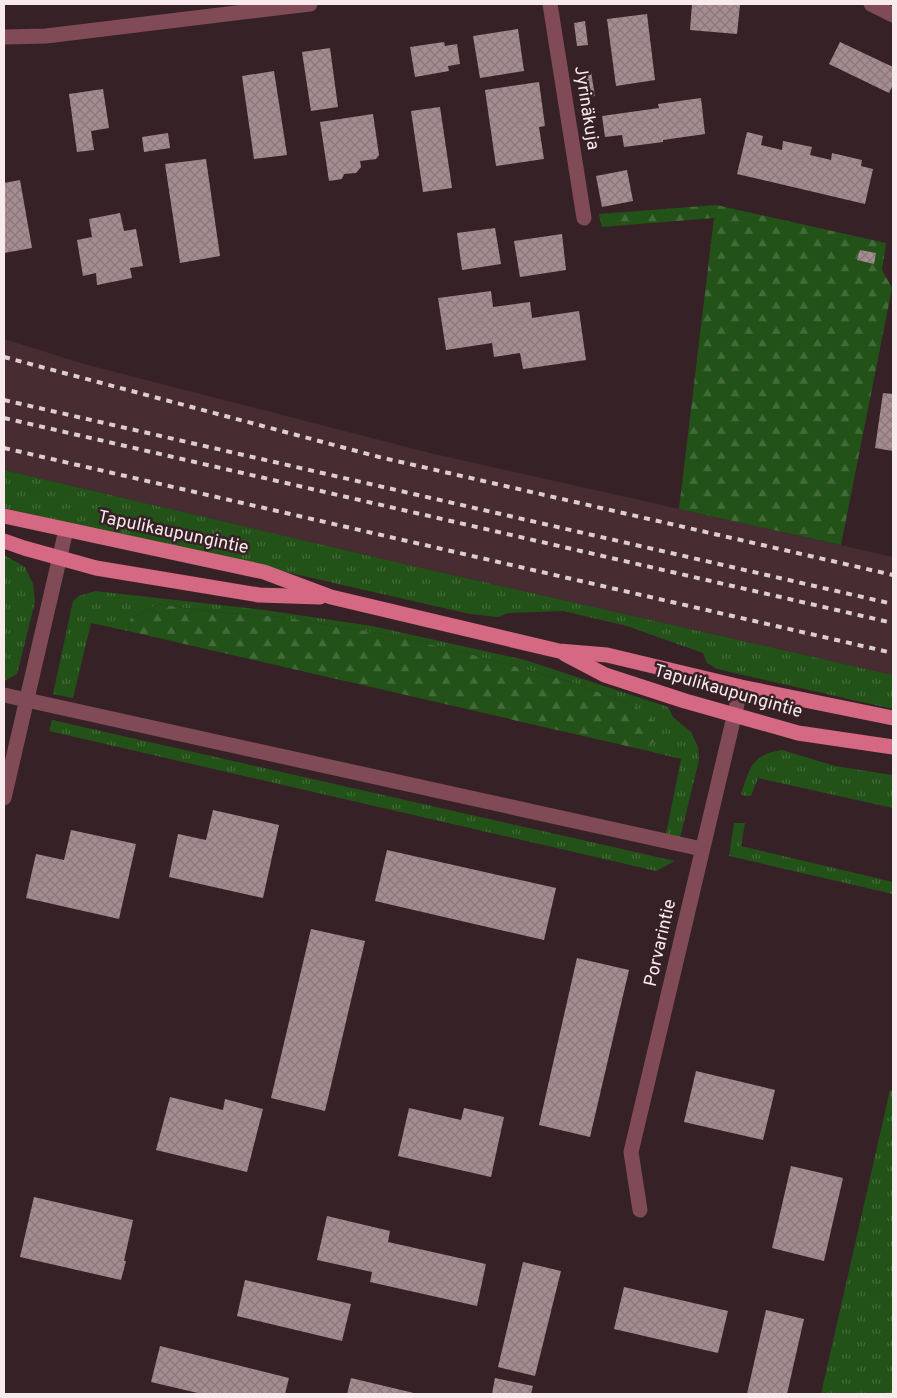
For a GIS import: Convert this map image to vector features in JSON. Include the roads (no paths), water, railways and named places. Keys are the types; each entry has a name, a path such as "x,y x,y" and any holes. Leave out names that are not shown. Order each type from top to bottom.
{"main road":[{"name":"Tapulikaupungintie","path":"4,516 264,572 331,597 559,651 607,655 742,687 893,718"},
{"name":"Tapulikaupungintie","path":"4,541 96,568 259,596 331,597"},
{"name":"Tapulikaupungintie","path":"559,651 605,675 735,715 798,733 893,748"}],"street":[{"path":"4,37 46,36 200,11 310,4"},
{"name":"Jyrinäkuja","path":"550,4 584,218"},
{"path":"871,4 893,15"},
{"path":"4,798 66,530"},
{"name":"Porvarintie","path":"640,1210 631,1152 742,687"},
{"path":"4,695 702,849"}],"railway":[{"path":"4,357 379,457 893,575"},
{"path":"4,400 893,604"},
{"path":"4,418 893,623"},
{"path":"4,448 893,653"}]}
